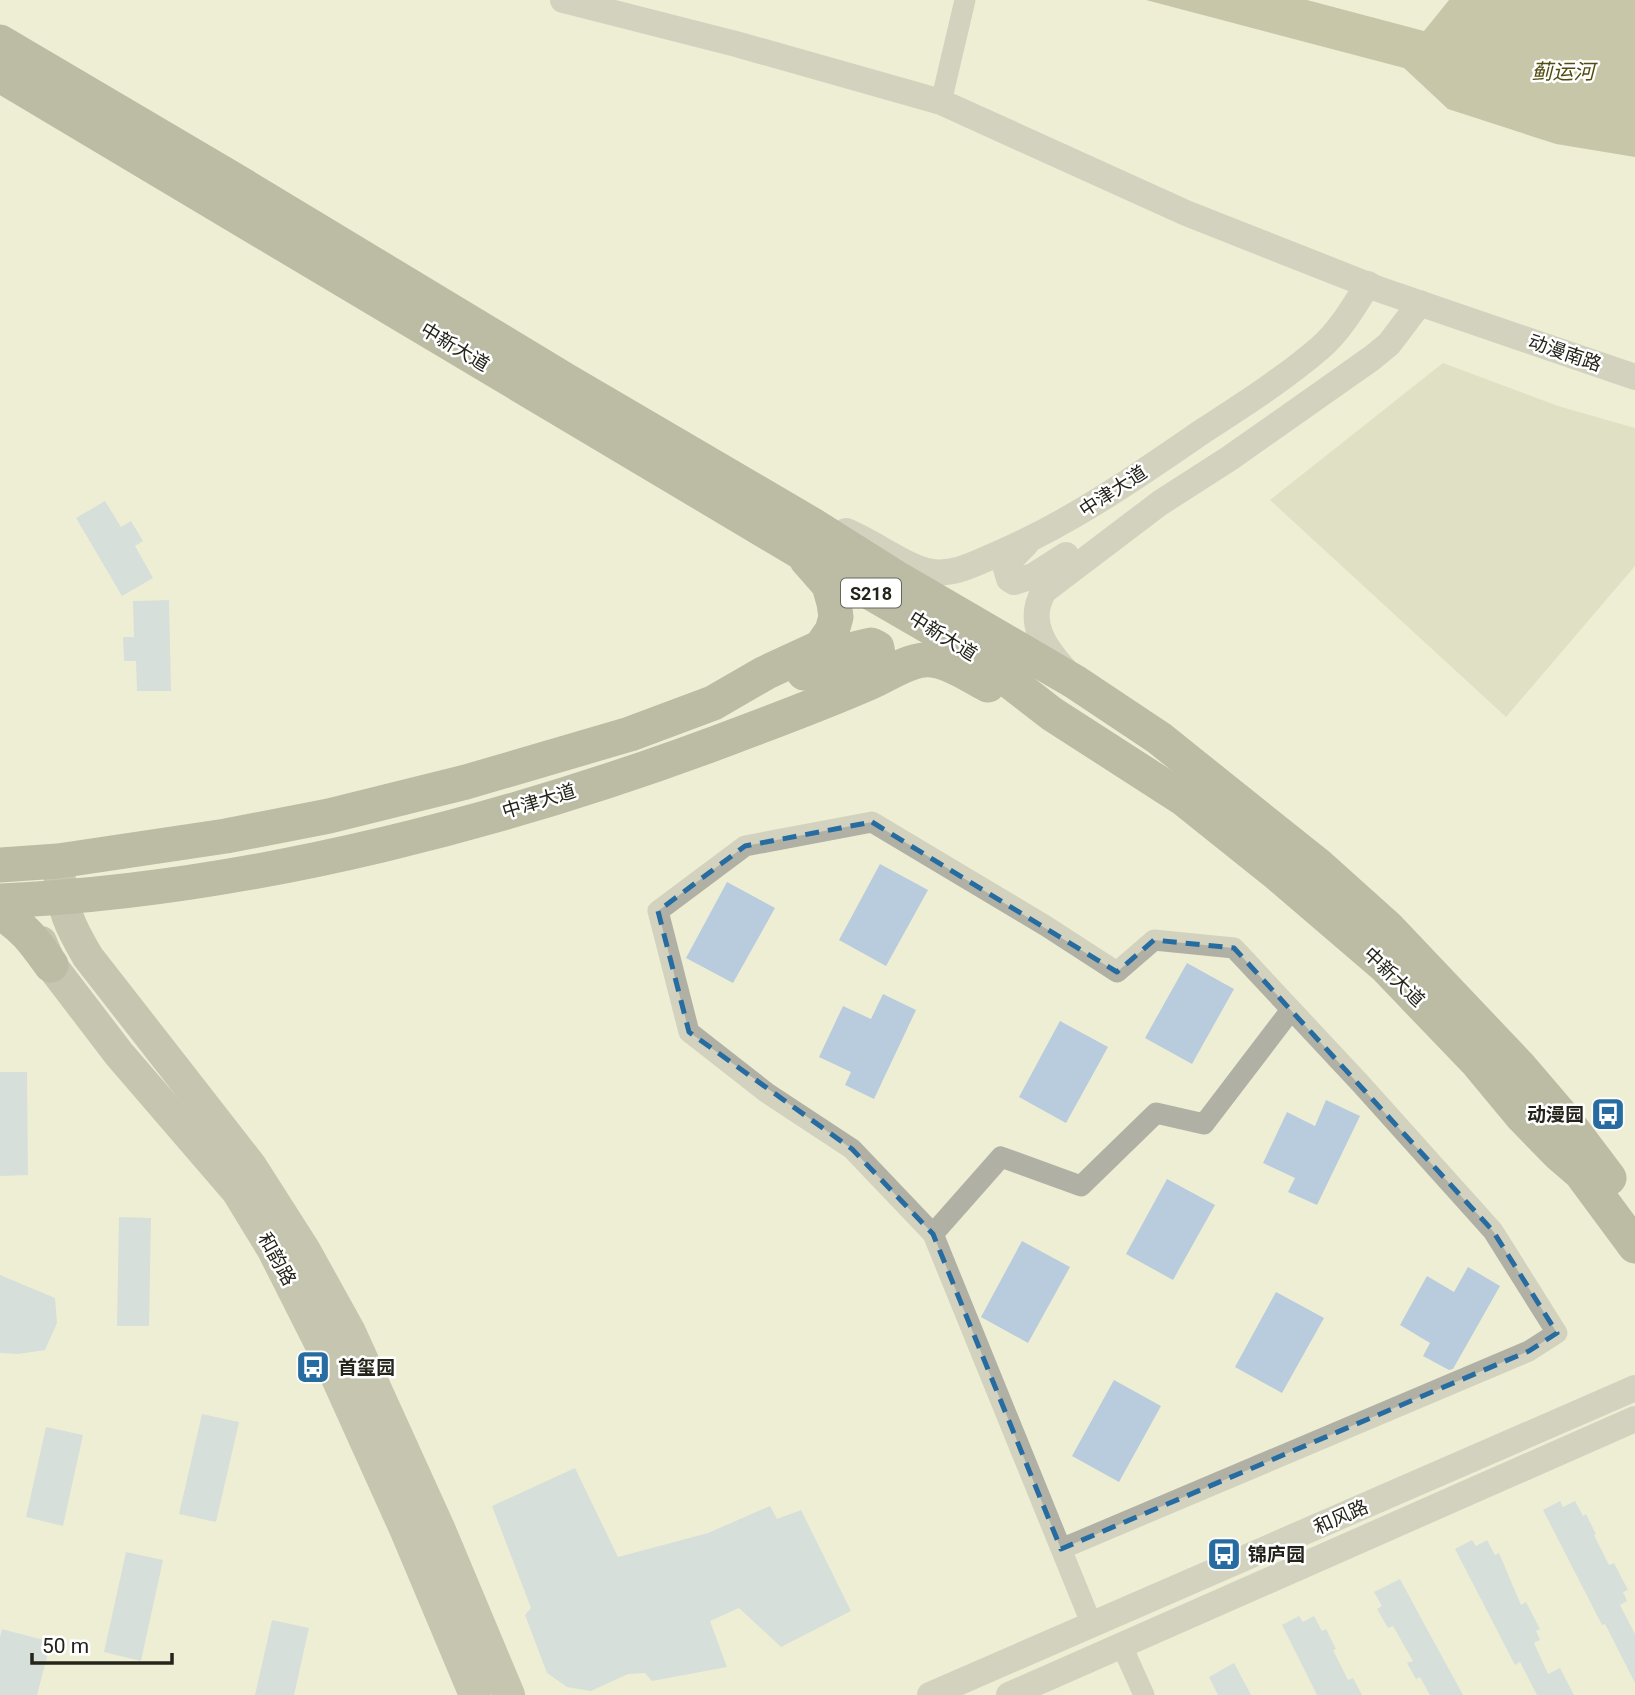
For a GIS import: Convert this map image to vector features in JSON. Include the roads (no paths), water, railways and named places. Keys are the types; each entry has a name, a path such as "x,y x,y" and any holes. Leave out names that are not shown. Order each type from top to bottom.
{"main road":[{"name":"中新大道","path":"0,42 565,380 804,537 968,649 1052,714 1184,799 1274,870 1385,966 1478,1063 1541,1135 1581,1173 1635,1246"},
{"name":"中新大道","path":"0,75 804,537 895,577 1075,682 1158,738 1319,866 1388,928 1518,1065 1566,1121 1635,1211"},
{"name":"中津大道","path":"16,890 58,861 226,836 397,800 618,737 713,703 765,673 821,648 831,631 836,617 829,585 804,537"},
{"path":"713,703 786,681 858,648 871,645 877,648 878,655 868,668 778,708 733,737"},
{"name":"中津大道","path":"16,890 200,880 297,863 445,828 574,791 733,737 924,660 947,665 1027,705 1052,714"},
{"path":"16,890 13,919 51,964"},
{"name":"和韵路","path":"16,890 68,934 88,957 251,1166 304,1249 350,1332 439,1528 509,1695"},
{"name":"和韵路","path":"51,964 119,1054 237,1191 273,1250 337,1376 475,1695"}],"street":[{"name":"动漫南路","path":"563,0 736,44 941,102 1186,214 1420,303 1635,377"},
{"path":"941,102 965,0"},
{"name":"中津大道","path":"804,537 840,528 862,537 911,565 932,572 958,570 1030,541 1116,489 1272,385 1321,348 1334,335 1368,284"},
{"name":"中津大道","path":"1075,682 1047,650 1040,636 1036,614 1038,601 1044,591 1160,503 1230,458 1372,358 1400,330 1420,303"},
{"path":"1030,541 1005,565 1009,579 1014,582 1033,576 1110,528 1160,503"},
{"path":"1060,1549 1529,1351 1557,1333 1493,1231 1234,948 1154,940 1117,972 1046,926 872,822 745,846 658,911 688,1032 767,1093 852,1149 933,1234 1060,1549 1092,1625"},
{"path":"933,1234 1001,1157 1081,1186 1156,1113 1204,1124 1292,1010"},
{"name":"和风路","path":"930,1695 1635,1388"},
{"name":"和风路","path":"1009,1695 1635,1419"},
{"path":"1122,1646 1144,1695"}],"water":[{"name":"蓟运河","path":"1146,0 1307,0 1424,31 1449,0 1635,0 1635,157 1556,144 1448,109 1404,68"}],"place":[{"name":"动漫园","path":"1608,1114"},
{"name":"首玺园","path":"313,1367"},
{"name":"锦庐园","path":"1224,1554"}]}
